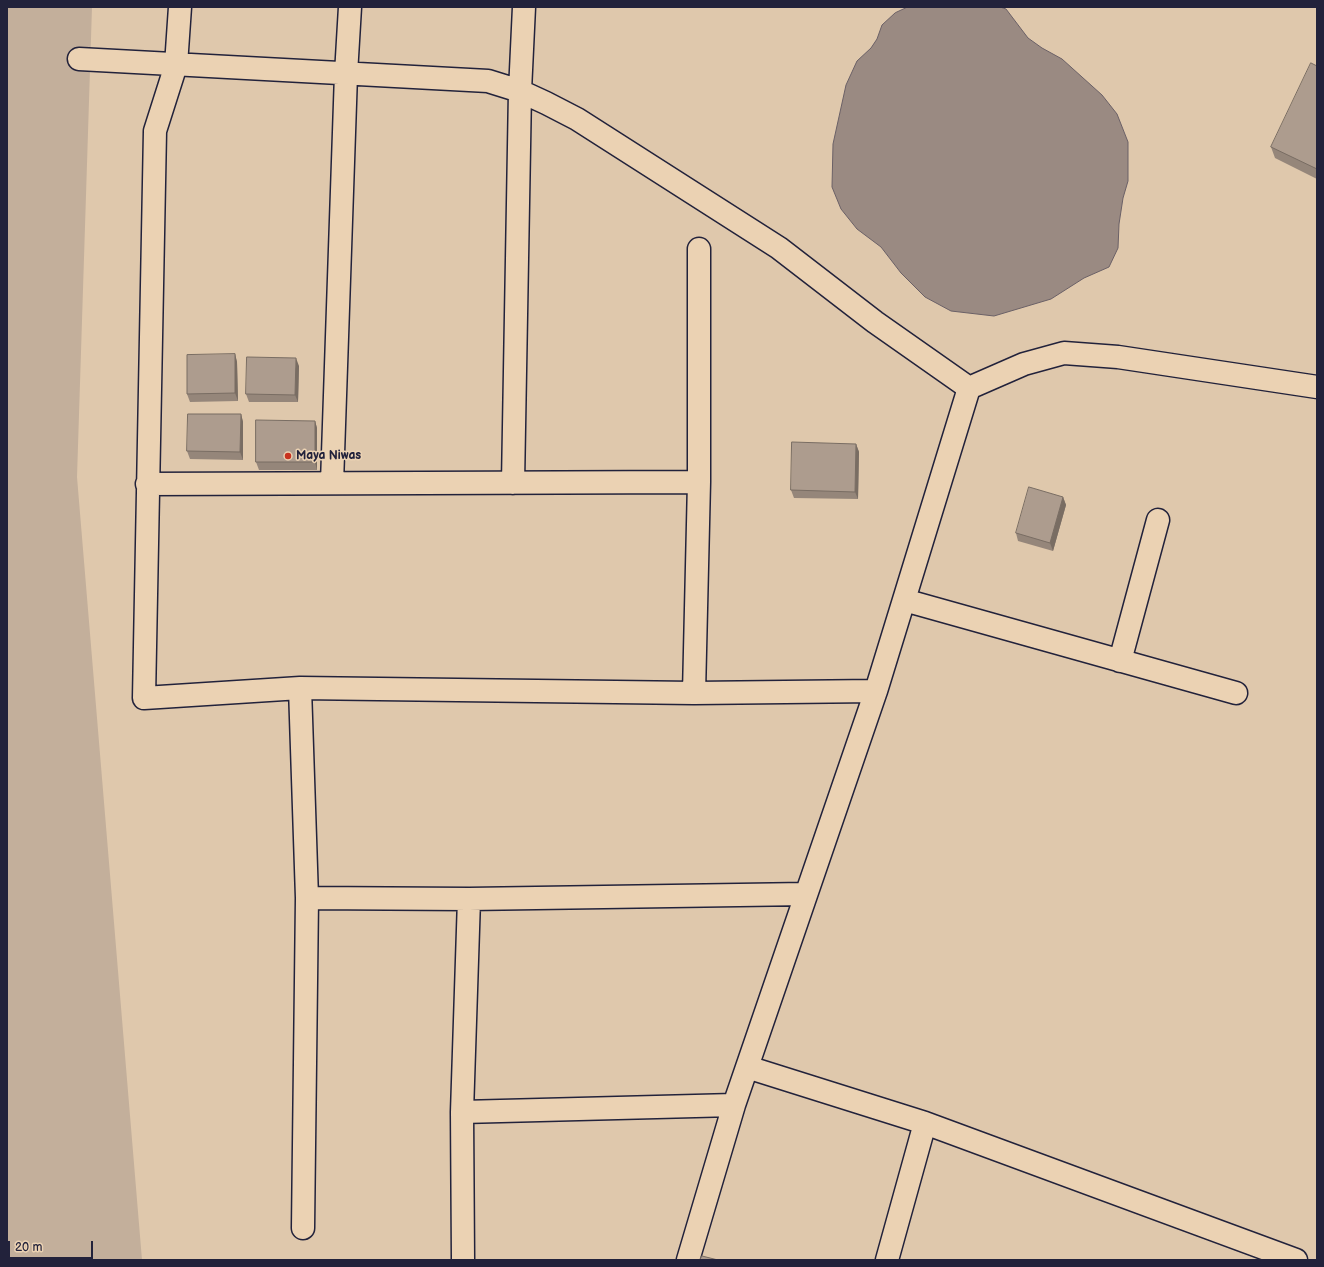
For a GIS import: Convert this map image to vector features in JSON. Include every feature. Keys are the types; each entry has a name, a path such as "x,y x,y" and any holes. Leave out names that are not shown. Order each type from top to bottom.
{"street":[{"path":"180,7 176,65 155,131 144,698 300,688 694,693 876,692"},
{"path":"332,483 346,74 350,7"},
{"path":"513,483 520,91 524,7"},
{"path":"79,59 488,81 520,91 577,119 779,248 875,322 969,388"},
{"path":"694,693 700,482 700,249"},
{"path":"695,1258 734,1105 876,692 969,388 1024,364 1064,353 1118,357 1317,387"},
{"path":"147,484 700,482"},
{"path":"1120,661 1158,520"},
{"path":"904,600 1236,693"},
{"path":"300,688 307,898 303,1228"},
{"path":"307,898 469,899 806,894"},
{"path":"463,1260 462,1112 469,899"},
{"path":"747,1067 925,1123 1294,1260"},
{"path":"462,1112 734,1105"},
{"path":"887,1260 925,1123"}],"shaded area":[{"path":"7,7 92,7 77,477 142,1260 7,1260"},
{"path":"908,7 1000,7 1006,9 1028,38 1062,59 1102,95 1117,114 1128,142 1128,181 1123,198 1119,224 1118,248 1109,267 1084,278 1051,299 994,316 951,311 925,297 901,273 881,247 857,229 841,209 832,187 833,144 846,85 857,61 871,48 877,39 882,25 895,13"}],"building":[{"path":"1311,63 1317,66 1317,169 1271,147"},
{"path":"235,354 235,393 187,394 187,355"},
{"path":"247,357 296,358 295,395 246,394"},
{"path":"188,414 241,414 240,452 187,451"},
{"name":"Maya Niwas","path":"256,420 315,421 315,462 256,462"},
{"path":"792,442 856,444 855,492 791,490"},
{"path":"1029,487 1063,497 1050,543 1016,533"},
{"path":"702,1256 718,1260 700,1260"}],"place":[{"name":"Maya Niwas","path":"288,456"}]}
